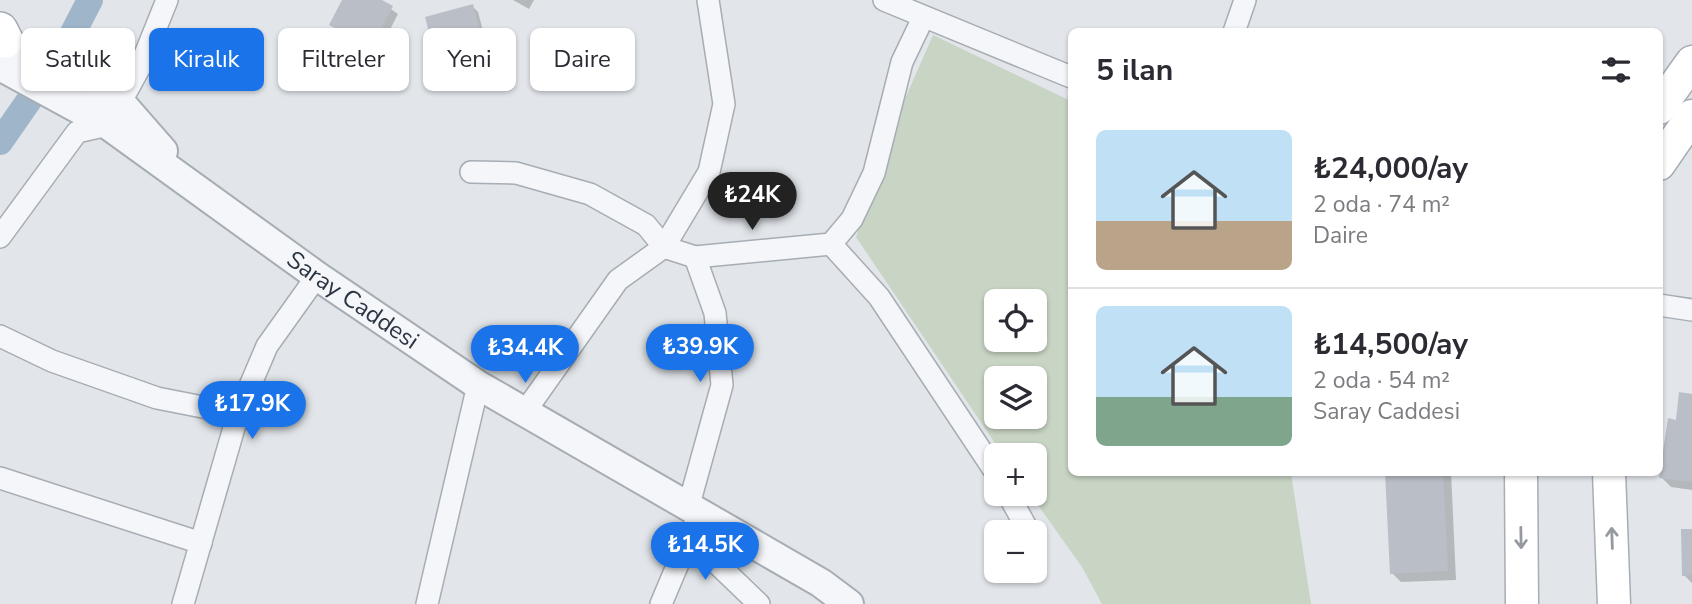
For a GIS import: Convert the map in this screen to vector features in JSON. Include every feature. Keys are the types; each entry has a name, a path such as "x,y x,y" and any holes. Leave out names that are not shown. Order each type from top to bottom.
{"main road":[{"path":"1663,102 1692,61"},
{"path":"1663,158 1692,116"},
{"path":"1521,476 1522,604"},
{"path":"1609,476 1614,604"}],"street":[{"path":"0,237 77,132 106,109 141,67 167,0"},
{"path":"524,413 618,281 664,247 709,172 724,104 708,0"},
{"path":"884,0 1068,76"},
{"path":"1235,28 1245,0"},
{"path":"471,172 516,173 590,194 646,225 664,247 695,257 831,244 852,219 874,173 902,62 923,18"},
{"name":"Saray Caddesi","path":"5,48 106,109 188,180 317,276 478,385 821,583 849,604"},
{"path":"831,244 879,297 984,455"},
{"path":"661,604 694,511 722,385 715,313 695,257"},
{"path":"183,604 238,414 267,346 317,276"},
{"path":"1663,306 1692,310"},
{"path":"0,336 52,362 157,398 238,414"},
{"path":"427,604 478,385"},
{"path":"0,478 201,542"},
{"path":"694,511 707,554 759,604"}],"green space":[{"path":"933,35 1068,100 1068,476 1291,476 1311,604 1102,604 1082,567 1039,506 1047,506 1047,443 995,443 985,429 1047,429 1047,366 984,366 984,427 856,237 904,101"}],"building":[{"path":"342,0 382,0 393,6 381,28 334,28 329,25"},
{"path":"473,4 479,28 428,28 425,17"},
{"path":"1679,392 1692,394 1692,482 1659,478 1663,476 1663,451 1668,418 1676,420"},
{"path":"1385,476 1443,476 1448,571 1390,574"},
{"path":"1681,529 1692,529 1692,575 1682,576"}],"waterway":[{"path":"0,142 64,50 90,0"}]}
